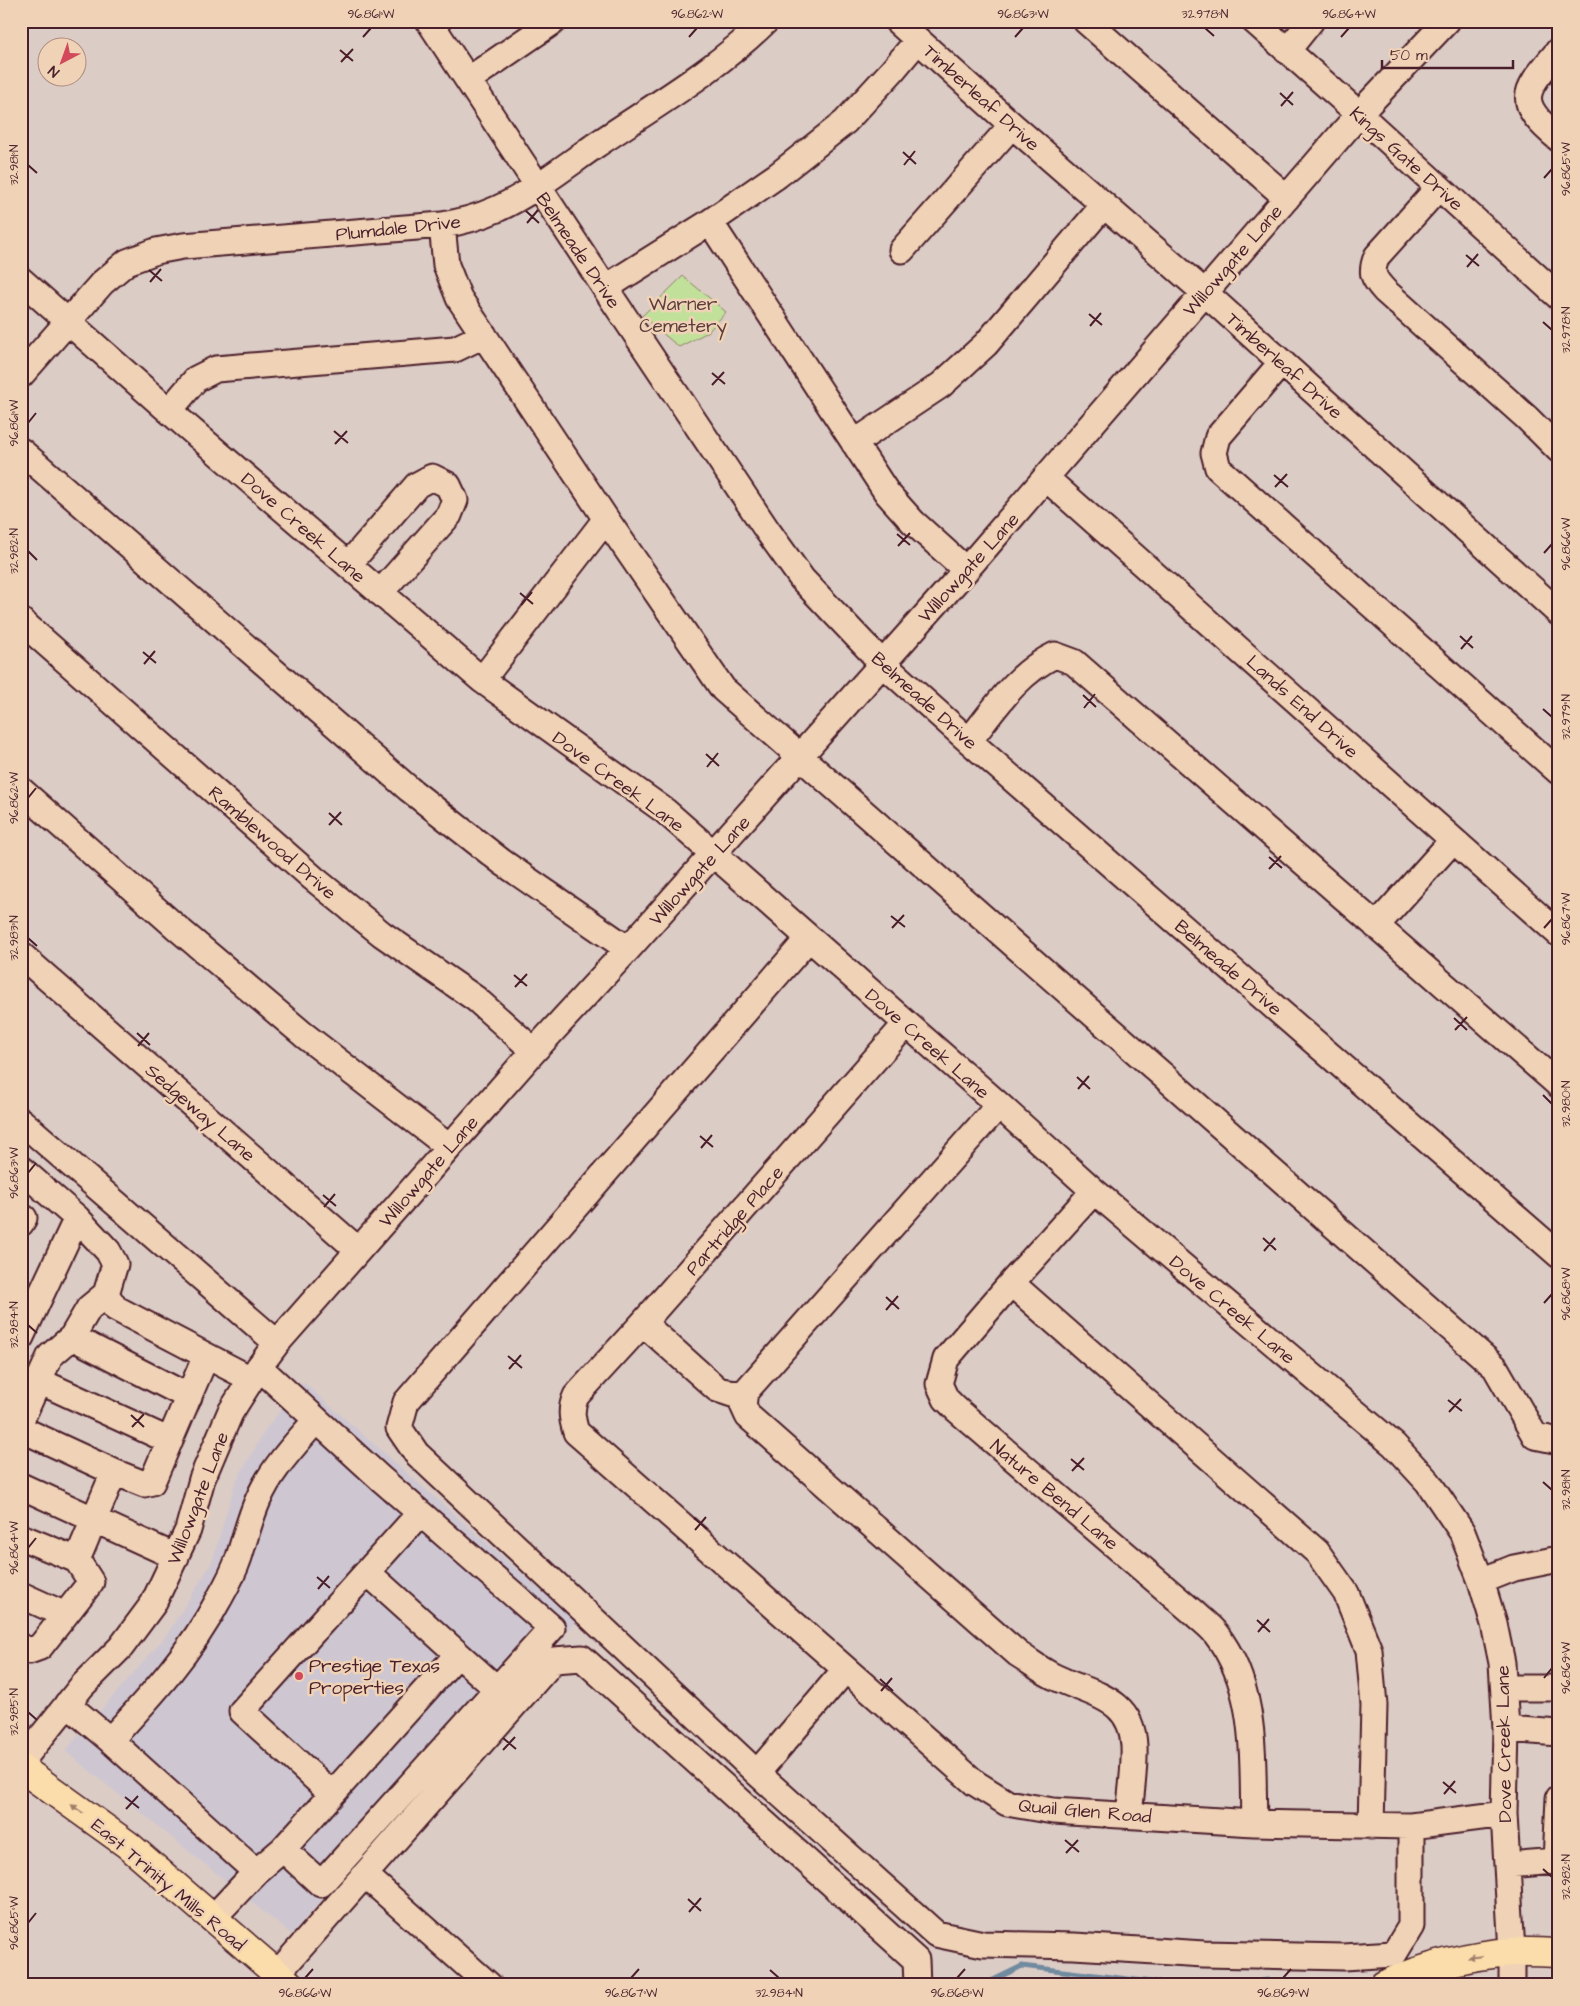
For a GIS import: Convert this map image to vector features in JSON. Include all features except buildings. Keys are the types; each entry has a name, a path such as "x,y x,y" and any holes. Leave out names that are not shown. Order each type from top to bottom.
{"main road":[{"name":"East Trinity Mills Road","path":"21,1768 128,1845 284,1980"},
{"path":"1384,1985 1407,1975 1459,1960 1512,1952 1559,1953"}],"street":[{"name":"Belmeade Drive","path":"429,21 766,530 802,579 882,663 969,741 1559,1255"},
{"path":"468,80 554,21"},
{"name":"Plumdale Drive","path":"21,374 102,283 127,262 156,251 183,246 470,220 499,209 537,186 707,70 749,38 766,21"},
{"name":"Timberleaf Drive","path":"897,21 1012,125 1204,292 1559,612"},
{"path":"1086,21 1286,198"},
{"name":"Kings Gate Drive","path":"1254,21 1559,296"},
{"path":"1288,51 1312,21"},
{"name":"Willowgate Lane","path":"21,1762 82,1686 121,1647 153,1604 188,1530 202,1479 230,1413 255,1373 277,1343 534,1051 714,854 1047,478 1204,292 1359,114 1447,21"},
{"path":"605,288 710,222 778,175 845,122 918,40"},
{"path":"1559,50 1532,83 1527,93 1531,109 1543,126 1559,139"},
{"path":"902,250 1012,125"},
{"path":"1439,187 1377,256 1373,267 1373,275 1385,291 1527,418 1559,450"},
{"path":"854,442 941,385 986,344 1104,205"},
{"path":"710,222 887,493 906,515 966,570"},
{"path":"442,224 446,265 459,298 606,519 724,689 1495,1367 1535,1436 1559,1441"},
{"name":"Dove Creek Lane","path":"21,280 482,680 665,811 808,939 999,1105 1094,1192 1394,1445 1428,1482 1462,1532 1481,1580 1494,1624 1502,1663 1506,1729 1504,1814 1512,1952 1512,1985"},
{"path":"170,411 196,379 216,369 454,349 484,335"},
{"path":"1282,362 1218,437 1214,453 1218,468 1559,772"},
{"path":"21,451 409,788 502,862 628,949"},
{"path":"348,565 417,485 432,478 448,484 455,500 449,515 380,593"},
{"name":"Lands End Drive","path":"1047,478 1559,934"},
{"path":"482,680 606,519"},
{"name":"Ramblewood Drive","path":"21,622 313,878 382,934 476,999 534,1051"},
{"path":"969,741 1015,684 1038,663 1055,655 1074,662 1559,1085"},
{"path":"21,790 176,927 304,1035 449,1147"},
{"path":"1376,926 1453,840"},
{"path":"808,939 406,1402 399,1428 416,1453 757,1773 936,1934 983,1944 1074,1946 1214,1954 1344,1957 1394,1954 1411,1926 1411,1826"},
{"name":"Sedgeway Lane","path":"21,955 358,1250"},
{"name":"Partridge Place","path":"572,1419 572,1406 576,1396 643,1324 906,1024"},
{"path":"999,1105 744,1392 743,1405 748,1416 1018,1654 1056,1678 1102,1695 1119,1708 1129,1724 1134,1746 1129,1815"},
{"path":"21,1121 277,1343"},
{"path":"21,1169 77,1218 108,1251 115,1264 106,1294 89,1308 72,1337 50,1356 21,1420"},
{"name":"Nature Bend Lane","path":"1094,1192 1011,1283 946,1359 939,1384 946,1399 956,1409 1216,1634 1232,1660 1245,1691 1251,1724 1254,1823"},
{"path":"22,1331 77,1218"},
{"path":"1011,1283 1317,1552 1346,1593 1369,1650 1374,1706 1371,1826"},
{"path":"106,1294 115,1308 206,1356 255,1373 316,1420 552,1628 321,1884 283,1849"},
{"path":"643,1324 717,1389 732,1394 744,1392"},
{"path":"72,1337 189,1397"},
{"path":"21,1429 114,1472 144,1484 152,1482 206,1356"},
{"path":"39,1381 170,1441"},
{"name":"Quail Glen Road","path":"572,1419 576,1432 845,1670 975,1783 1007,1803 1053,1811 1254,1823 1371,1826 1411,1826 1504,1814"},
{"path":"110,1740 167,1678 184,1656 232,1576 258,1498 287,1453 316,1420"},
{"path":"78,1560 114,1472"},
{"path":"21,1486 176,1557"},
{"path":"332,1794 242,1711 420,1513"},
{"path":"21,1536 78,1560 91,1582 40,1647 29,1650 21,1647"},
{"path":"1481,1580 1514,1568 1559,1558"},
{"path":"367,1572 496,1689"},
{"path":"21,1595 65,1615"},
{"path":"212,1919 256,1872 283,1849 458,1654"},
{"path":"284,1980 365,1875 554,1660 582,1658 916,1960 917,1985"},
{"path":"757,1773 845,1670"},
{"path":"1504,1688 1559,1688"},
{"path":"67,1704 110,1740 256,1872"},
{"path":"1506,1729 1559,1733"},
{"path":"1507,1866 1558,1862 1559,1798"},
{"path":"365,1875 489,1985"}],"shaded area":[{"path":"303,1382 576,1621 291,1934 65,1751 166,1636 212,1562 235,1483 267,1427"}],"green space":[{"name":"Warner Cemetery","path":"683,276 726,312 708,332 679,347 642,316"}],"waterway":[{"path":"983,1985 1022,1966 1176,1985"},
{"path":"1240,1985 1267,1980"}],"place":[{"name":"Prestige Texas Properties","path":"299,1676"}]}
